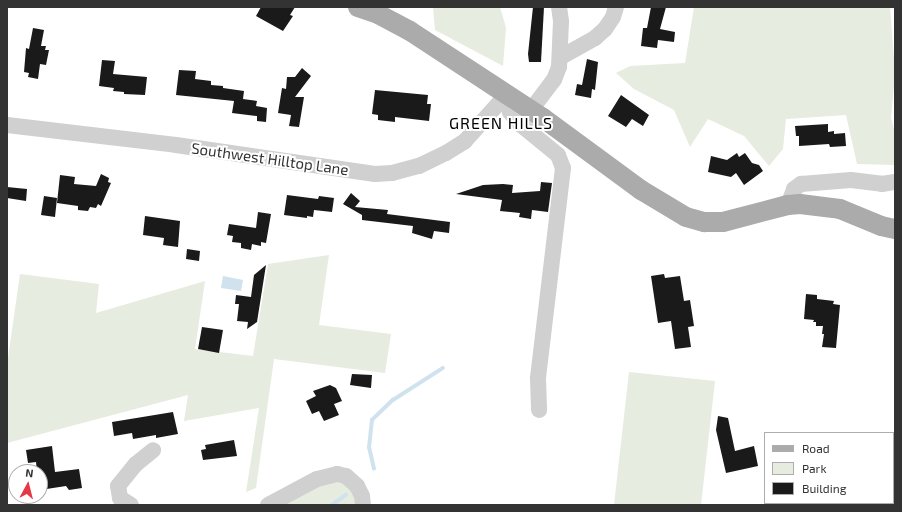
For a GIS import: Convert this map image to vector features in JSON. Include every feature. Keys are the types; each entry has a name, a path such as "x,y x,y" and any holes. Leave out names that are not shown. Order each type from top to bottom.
{"main road":[{"path":"358,7 378,14 404,27 531,110 641,190 686,217 704,222 723,222 788,205 816,205 840,209 881,226 895,229"}],"street":[{"path":"531,110 554,80 561,57 559,7"},
{"path":"561,57 595,38 605,29 613,17 616,7"},
{"name":"Southwest Hilltop Lane","path":"7,125 176,145 375,174 392,173 419,166 446,153 465,141 506,95"},
{"path":"506,95 510,112 520,124 558,155 563,168 538,380 539,410"},
{"path":"788,205 794,189 801,184 851,180 882,184 895,182"},
{"path":"131,505 120,498 118,486 136,464 153,450"},
{"path":"268,505 317,479 337,474 346,476 357,486 362,496 363,505"}],"green space":[{"path":"433,7 500,7 506,28 503,66 435,30"},
{"path":"694,7 890,7 895,73 891,118 895,133 895,165 857,164 846,115 786,119 783,149 769,166 744,136 708,119 690,147 674,110 634,89 616,73 630,66 685,63"},
{"path":"329,255 319,325 391,334 385,373 274,359 256,488 246,492 259,408 184,421 188,395 7,443 7,365 20,274 99,284 96,313 205,281 195,349 253,356 268,264"},
{"path":"629,372 715,381 701,505 614,505"},
{"path":"894,480 895,505 793,505 894,504"},
{"path":"326,482 347,483 360,505 279,505"}],"water":[{"path":"223,276 243,280 241,291 221,288"}],"building":[{"path":"261,7 295,7 290,15 293,16 283,31 256,16"},
{"path":"533,7 544,7 541,62 529,62 528,54"},
{"path":"651,7 666,7 660,29 675,32 674,42 658,40 657,48 641,46 643,28 647,28"},
{"path":"33,28 44,30 41,46 46,46 45,50 49,50 46,65 40,64 38,79 28,77 29,73 24,72 26,48 29,49"},
{"path":"587,59 598,62 595,90 592,89 591,98 575,95 577,84 582,85"},
{"path":"102,60 115,61 113,74 147,77 145,95 124,94 124,92 113,91 114,88 99,86"},
{"path":"302,68 311,76 295,97 304,97 299,127 289,126 291,115 278,113 282,88 286,89 287,77 295,77"},
{"path":"179,70 196,71 195,79 211,81 211,85 244,91 243,99 257,101 256,106 267,108 266,122 257,121 257,116 232,113 234,101 176,95"},
{"path":"375,90 428,95 427,104 431,104 429,121 395,117 395,122 378,120 378,115 372,114"},
{"path":"621,95 649,115 643,126 632,119 626,127 608,116"},
{"path":"828,124 828,132 834,131 834,134 845,133 846,146 830,147 829,144 799,146 799,136 796,136 795,126"},
{"path":"737,153 739,157 745,153 752,163 759,165 763,171 744,185 736,173 731,177 708,172 711,156 727,160"},
{"path":"101,174 109,178 108,182 111,183 101,206 98,204 96,208 90,207 88,211 78,210 78,206 57,203 60,175 75,177 74,184 96,186"},
{"path":"541,182 552,183 548,212 532,210 531,219 519,217 520,213 500,211 502,200 456,194 483,185 503,184 513,185 512,193 540,191"},
{"path":"7,187 27,189 26,201 7,198"},
{"path":"351,193 360,201 355,207 388,210 387,214 450,222 449,233 434,231 432,239 412,233 413,226 362,220 362,215 343,204"},
{"path":"287,195 318,199 319,196 334,198 332,212 314,210 313,217 307,216 307,218 284,215"},
{"path":"44,196 57,198 55,217 41,215"},
{"path":"258,212 271,214 266,243 261,242 261,246 252,244 251,250 241,248 241,243 232,242 233,236 227,235 229,224 256,228"},
{"path":"145,216 180,221 178,247 163,245 164,238 143,235"},
{"path":"187,249 200,251 199,261 186,259"},
{"path":"266,265 257,322 247,329 248,322 237,321 239,304 235,304 236,295 251,297 254,275"},
{"path":"664,274 665,278 680,276 684,301 690,300 694,326 688,327 691,347 675,349 671,321 658,323 651,276"},
{"path":"806,294 817,295 817,299 834,301 833,304 840,305 836,348 822,347 824,334 822,334 823,326 816,326 816,322 813,322 814,320 804,319"},
{"path":"202,327 223,330 219,353 198,349"},
{"path":"352,374 372,375 371,388 350,385"},
{"path":"330,385 336,388 342,401 334,404 339,415 324,421 319,411 312,414 306,401 316,396 313,391"},
{"path":"173,412 178,434 156,438 156,435 133,439 132,433 114,436 112,422"},
{"path":"718,416 728,418 735,451 754,446 758,466 726,473 716,430"},
{"path":"234,440 237,456 203,460 201,450 206,449 205,445"},
{"path":"52,446 55,472 79,469 82,488 69,490 66,486 48,489 48,464 36,464 36,462 28,463 26,450"}],"waterway":[{"path":"374,469 369,448 372,420 393,400 443,368"},
{"path":"332,505 346,495"}],"district":[{"name":"GREEN HILLS","path":"501,123"}]}
